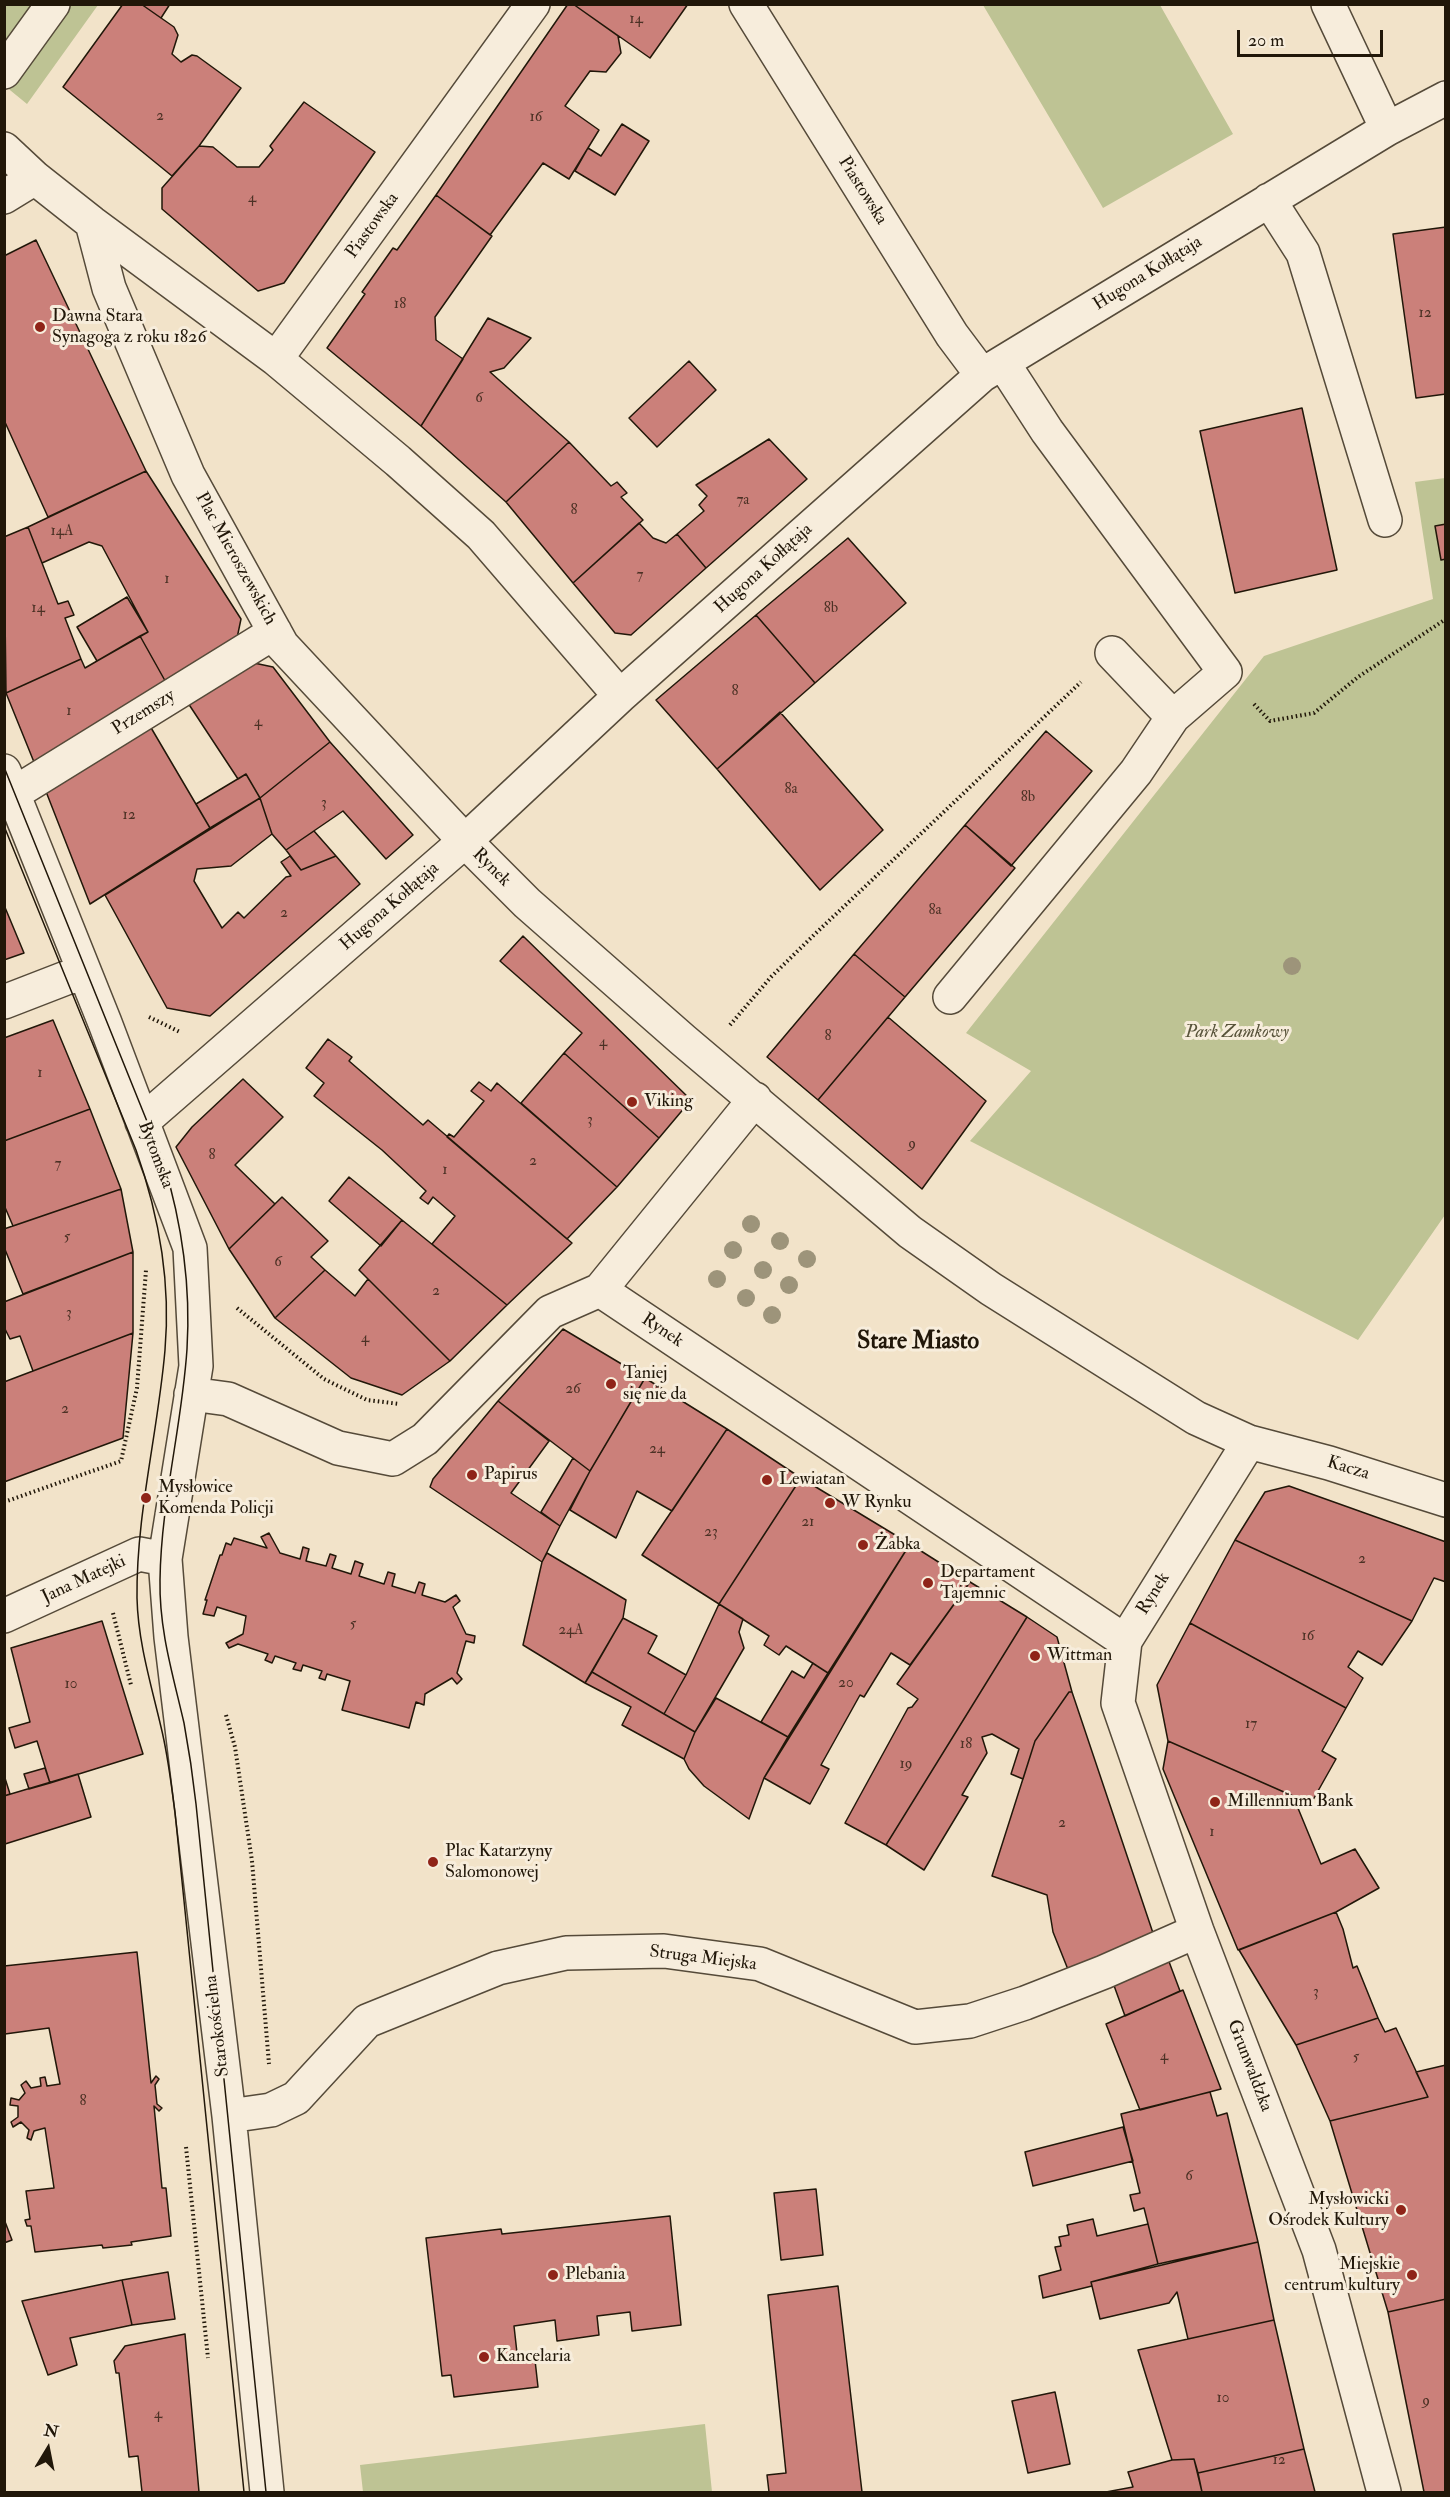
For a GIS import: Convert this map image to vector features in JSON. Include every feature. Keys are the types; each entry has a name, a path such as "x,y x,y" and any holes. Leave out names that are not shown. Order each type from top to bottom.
{"street":[{"path":"4,72 53,4"},
{"name":"Piastowska","path":"276,359 533,4"},
{"name":"Piastowska","path":"746,4 952,335 993,369 1047,431 1225,672"},
{"path":"1328,4 1387,129"},
{"name":"Hugona Kołłątaja","path":"142,1122 465,841 620,696 993,369 1387,129 1446,98"},
{"path":"4,149 35,178 92,223 276,359 398,461 481,535 620,696"},
{"path":"4,197 35,178"},
{"path":"1269,200 1303,253 1385,520"},
{"name":"Plac Mieroszewskich","path":"92,223 109,288 188,475 282,645 465,841"},
{"name":"Przemszy","path":"9,783 275,632"},
{"path":"1112,653 1173,717"},
{"path":"950,997 1136,772 1173,717 1225,672"},
{"name":"Bytomska","path":"9,783 105,1023 190,1248 196,1366 165,1559"},
{"name":"Rynek","path":"465,841 527,903 910,1232 991,1289 1196,1418 1249,1442 1125,1641 600,1290"},
{"path":"4,1002 66,978 84,974"},
{"path":"191,1394 228,1399 338,1448 393,1459 426,1439 550,1312 600,1290 754,1099"},
{"name":"Kacza","path":"1249,1442 1329,1463 1446,1500"},
{"name":"Jana Matejki","path":"4,1616 139,1554 165,1559"},
{"name":"Starokościelna","path":"165,1559 171,1637 229,2116 267,2493"},
{"name":"Grunwaldzka","path":"1125,1641 1118,1703 1197,1931 1319,2250 1384,2493"},
{"name":"Struga Miejska","path":"229,2116 271,2110 296,2098 367,2021 498,1968 566,1953 664,1951 760,1964 915,2027 969,2021 1024,2003 1104,1972 1197,1931"}],"path":[{"path":"1225,672 1270,721 1314,713 1358,677 1446,619"},
{"path":"728,1077 747,1053 724,1031 771,977 1112,653"},
{"path":"105,1023 131,1012 179,1032 188,1033"},
{"path":"4,1502 121,1461 137,1388 147,1258"},
{"path":"232,1304 324,1379 367,1400 411,1405"}],"green space":[{"path":"4,5 98,5 27,104 5,86"},
{"path":"983,5 1160,5 1233,134 1103,208"},
{"name":"Park Zamkowy","path":"1445,478 1445,1215 1358,1340 970,1141 1031,1071 966,1033 1264,656 1433,599 1415,482"},
{"path":"705,2424 712,2492 363,2492 360,2465"}],"building":[{"path":"123,4 141,4 174,27 178,35 172,54 181,62 192,55 197,56 241,88 199,146 172,176 63,87"},
{"path":"141,4 170,4 161,18"},
{"path":"568,4 573,4 618,36 621,53 606,72 590,71 565,106 599,130 569,179 543,163 490,235 436,195"},
{"path":"573,4 688,4 650,58"},
{"path":"304,102 375,152 284,283 258,291 162,209 162,188 199,146 213,147 237,167 259,167 273,150 270,146"},
{"path":"622,124 649,141 615,195 575,171 588,148 601,156"},
{"path":"436,195 492,236 435,317 436,340 463,359 421,426 327,348 365,294 362,292 393,248 397,250"},
{"path":"1446,227 1446,394 1416,398 1393,234"},
{"path":"36,240 146,471 48,517 4,420 4,256"},
{"path":"488,318 531,338 504,368 490,372 569,442 506,502 421,426"},
{"path":"689,361 716,390 657,447 629,418"},
{"path":"1302,408 1337,570 1235,593 1200,431"},
{"path":"769,439 807,479 706,568 677,534 704,511 699,505 707,496 696,485"},
{"path":"569,442 611,486 617,482 627,493 621,497 643,520 573,583 506,502"},
{"path":"146,471 241,619 236,643 168,686 140,636 148,632 102,546 89,542 42,563 28,527"},
{"path":"639,523 653,538 666,543 677,534 706,568 631,635 615,633 573,583"},
{"path":"1446,524 1446,559 1441,560 1435,526"},
{"path":"28,527 58,604 68,601 74,615 65,618 81,659 6,693 4,537"},
{"path":"848,538 906,603 815,683 756,615"},
{"path":"127,597 148,632 97,661 77,627"},
{"path":"756,615 815,683 717,769 656,700"},
{"path":"140,636 168,686 36,767 6,693 81,659 85,668"},
{"path":"254,663 273,667 330,742 260,798 246,774 238,779 188,703"},
{"path":"780,712 883,830 820,890 717,769"},
{"path":"150,726 210,828 90,904 45,789"},
{"path":"1046,731 1092,771 1011,866 965,825"},
{"path":"330,742 413,835 386,859 343,811 286,850 272,834 260,798"},
{"path":"246,774 260,798 210,828 196,804"},
{"path":"260,798 272,834 231,866 197,869 194,881 222,928 238,912 244,918 286,877 291,876 281,862 290,856 301,870 336,856 360,884 210,1016 167,1008 105,895"},
{"path":"965,825 1015,868 905,997 854,954"},
{"path":"314,831 336,856 301,870 286,850"},
{"path":"4,905 24,953 4,960"},
{"path":"523,936 691,1100 659,1138 564,1053 582,1033 500,961"},
{"path":"854,954 905,997 818,1100 767,1057"},
{"path":"888,1017 986,1101 922,1189 818,1100"},
{"path":"53,1020 90,1109 4,1141 4,1038"},
{"path":"328,1039 352,1057 349,1061 423,1125 428,1120 572,1243 507,1305 432,1244 455,1216 433,1197 428,1204 420,1198 426,1191 382,1150 314,1096 324,1083 306,1068"},
{"path":"564,1053 659,1138 617,1187 521,1103"},
{"path":"243,1079 283,1117 235,1165 275,1204 229,1249 176,1147 192,1127"},
{"path":"479,1082 491,1091 497,1083 617,1187 567,1239 447,1137 449,1134 454,1137 484,1101 471,1091"},
{"path":"90,1109 121,1189 13,1226 4,1205 4,1141"},
{"path":"349,1177 402,1220 381,1246 329,1201"},
{"path":"121,1189 133,1252 23,1294 4,1247 4,1229"},
{"path":"282,1197 328,1241 311,1257 325,1270 275,1318 229,1249"},
{"path":"402,1220 507,1305 450,1361 359,1270"},
{"path":"133,1252 133,1333 33,1371 20,1336 10,1339 4,1327 4,1302"},
{"path":"325,1270 355,1296 368,1279 450,1361 402,1395 351,1378 275,1318"},
{"path":"563,1329 645,1378 590,1471 498,1401"},
{"path":"133,1333 123,1438 4,1482 4,1382"},
{"path":"645,1378 727,1429 672,1511 637,1491 616,1538 570,1510 590,1471"},
{"path":"498,1401 549,1441 511,1493 560,1526 542,1562 430,1487 433,1479"},
{"path":"727,1429 801,1478 719,1604 642,1555"},
{"path":"573,1458 590,1471 560,1526 541,1512"},
{"path":"801,1478 910,1544 828,1673 786,1646 779,1655 764,1645 769,1636 719,1604"},
{"path":"1289,1486 1446,1542 1446,1582 1434,1578 1412,1621 1235,1540 1265,1492"},
{"path":"269,1533 280,1553 300,1559 303,1547 309,1549 306,1561 326,1566 330,1554 336,1556 332,1568 351,1574 355,1561 363,1564 359,1576 384,1584 388,1572 395,1574 392,1586 415,1593 419,1582 425,1584 422,1595 445,1602 456,1595 460,1601 453,1607 466,1634 475,1636 474,1643 466,1641 457,1673 462,1679 457,1684 452,1678 425,1694 424,1705 416,1702 409,1728 342,1710 350,1681 327,1674 325,1680 319,1678 322,1671 303,1665 301,1671 293,1669 296,1663 275,1656 272,1663 265,1660 268,1654 238,1644 229,1648 226,1643 243,1634 246,1616 217,1607 214,1616 203,1614 207,1600 205,1600 220,1555 226,1543 231,1545 234,1538 267,1548 261,1537"},
{"path":"1235,1540 1412,1621 1382,1665 1358,1651 1348,1667 1363,1678 1346,1708 1190,1623"},
{"path":"910,1544 970,1582 910,1665 891,1653 864,1697 860,1695 821,1765 829,1769 810,1804 764,1778"},
{"path":"547,1553 626,1600 623,1618 585,1683 523,1645 542,1562"},
{"path":"970,1582 1027,1617 886,1845 845,1823 908,1708 912,1707 918,1699 897,1684"},
{"path":"719,1604 743,1619 739,1632 744,1648 695,1732 664,1714 686,1675"},
{"path":"1027,1617 1057,1637 1072,1692 1069,1692 1035,1741 1023,1779 1011,1774 1019,1749 992,1734 982,1737 987,1753 962,1795 968,1797 924,1870 886,1845"},
{"path":"623,1618 657,1636 648,1653 686,1675 664,1714 592,1672"},
{"path":"102,1621 143,1754 50,1783 37,1741 15,1748 9,1728 30,1722 11,1648"},
{"path":"1190,1623 1346,1708 1322,1751 1336,1759 1309,1807 1293,1796 1168,1741 1157,1685"},
{"path":"813,1663 828,1673 788,1737 761,1722 792,1671 804,1678"},
{"path":"592,1672 695,1732 684,1759 622,1725 631,1707 585,1683"},
{"path":"1069,1692 1072,1692 1155,1939 1069,1972 1053,1932 1047,1895 992,1876 1035,1741"},
{"path":"716,1698 788,1737 764,1778 749,1819 704,1786 689,1769 684,1759 695,1732"},
{"path":"1168,1741 1293,1796 1321,1864 1355,1849 1379,1888 1336,1912 1238,1950 1163,1769"},
{"path":"45,1768 50,1783 29,1789 24,1774"},
{"path":"78,1774 91,1817 5,1844 4,1796"},
{"path":"4,1775 10,1794 4,1796"},
{"path":"1336,1912 1353,1968 1357,1966 1378,2018 1296,2045 1239,1950"},
{"path":"137,1952 151,2083 156,2076 159,2079 155,2085 157,2104 162,2108 159,2111 154,2106 162,2188 166,2188 171,2236 131,2242 132,2245 103,2248 102,2245 35,2252 31,2226 27,2226 25,2220 30,2219 26,2191 54,2188 45,2128 34,2131 31,2140 27,2138 29,2130 21,2122 13,2127 11,2122 18,2117 18,2106 10,2105 11,2098 19,2100 25,2093 21,2085 26,2081 31,2088 41,2086 40,2078 45,2077 47,2086 60,2084 49,2028 5,2034 4,1966"},
{"path":"1168,1959 1180,1991 1125,2016 1112,1980"},
{"path":"1183,1990 1221,2089 1140,2110 1106,2024"},
{"path":"1378,2018 1385,2032 1396,2028 1428,2097 1330,2121 1296,2045"},
{"name":"Mysłowicki Ośrodek Kultury","path":"1446,2065 1446,2299 1388,2312 1330,2121 1428,2097 1416,2072"},
{"path":"1210,2092 1217,2116 1227,2113 1258,2242 1158,2264 1144,2208 1134,2211 1130,2195 1140,2193 1121,2114"},
{"path":"1123,2127 1133,2161 1033,2186 1025,2152"},
{"path":"816,2189 823,2255 781,2260 774,2193"},
{"name":"Plebania","path":"670,2216 681,2325 632,2331 630,2312 597,2316 599,2335 557,2341 555,2320 514,2326 518,2362 535,2360 538,2387 454,2397 451,2375 442,2376 426,2238 501,2229 502,2234"},
{"path":"4,2219 12,2240 4,2243"},
{"path":"1093,2219 1097,2236 1148,2224 1158,2264 1091,2282 1092,2286 1043,2298 1039,2276 1061,2270 1055,2247 1061,2246 1059,2237 1069,2235 1067,2225"},
{"path":"1258,2242 1274,2320 1188,2339 1177,2292 1169,2303 1100,2319 1091,2282"},
{"path":"168,2272 175,2319 132,2325 122,2280"},
{"path":"122,2280 132,2325 70,2338 77,2365 48,2375 22,2301"},
{"path":"838,2286 862,2492 769,2492 767,2475 786,2473 768,2295"},
{"path":"1446,2299 1446,2492 1424,2492 1388,2312"},
{"path":"1274,2320 1304,2449 1198,2473 1194,2459 1172,2460 1138,2350"},
{"path":"185,2334 199,2492 142,2492 138,2456 129,2457 119,2373 116,2373 114,2361 125,2346"},
{"path":"1055,2392 1070,2464 1028,2473 1012,2401"},
{"path":"1304,2449 1315,2492 1202,2492 1198,2473"},
{"path":"1194,2459 1202,2492 1106,2492 1133,2487 1128,2472 1172,2460"}],"tram line":[{"path":"4,767 163,1161 184,1254 188,1301 187,1349 164,1522 160,1599 164,1635 184,1723 195,1794 266,2492"},
{"path":"4,826 136,1150 157,1224 165,1274 165,1350 140,1536 138,1614 146,1663 166,1748 175,1812 244,2492"}],"place":[{"name":"Dawna Stara Synagoga z roku 1826","path":"40,327"},
{"name":"Viking","path":"632,1102"},
{"name":"Taniej się nie da","path":"611,1384"},
{"name":"Papirus","path":"472,1475"},
{"name":"Lewiatan","path":"767,1480"},
{"name":"Mysłowice Komenda Policji","path":"146,1498"},
{"name":"W Rynku","path":"830,1503"},
{"name":"Żabka","path":"863,1545"},
{"name":"Departament Tajemnic","path":"928,1583"},
{"name":"Wittman","path":"1035,1656"},
{"name":"Millennium Bank","path":"1215,1802"},
{"name":"Plac Katarzyny Salomonowej","path":"433,1862"},
{"name":"Mysłowicki Ośrodek Kultury","path":"1401,2210"},
{"name":"Plebania","path":"553,2275"},
{"name":"Miejskie centrum kultury","path":"1412,2275"},
{"name":"Kancelaria","path":"484,2357"}],"district":[{"name":"Stare Miasto","path":"918,1343"}]}
